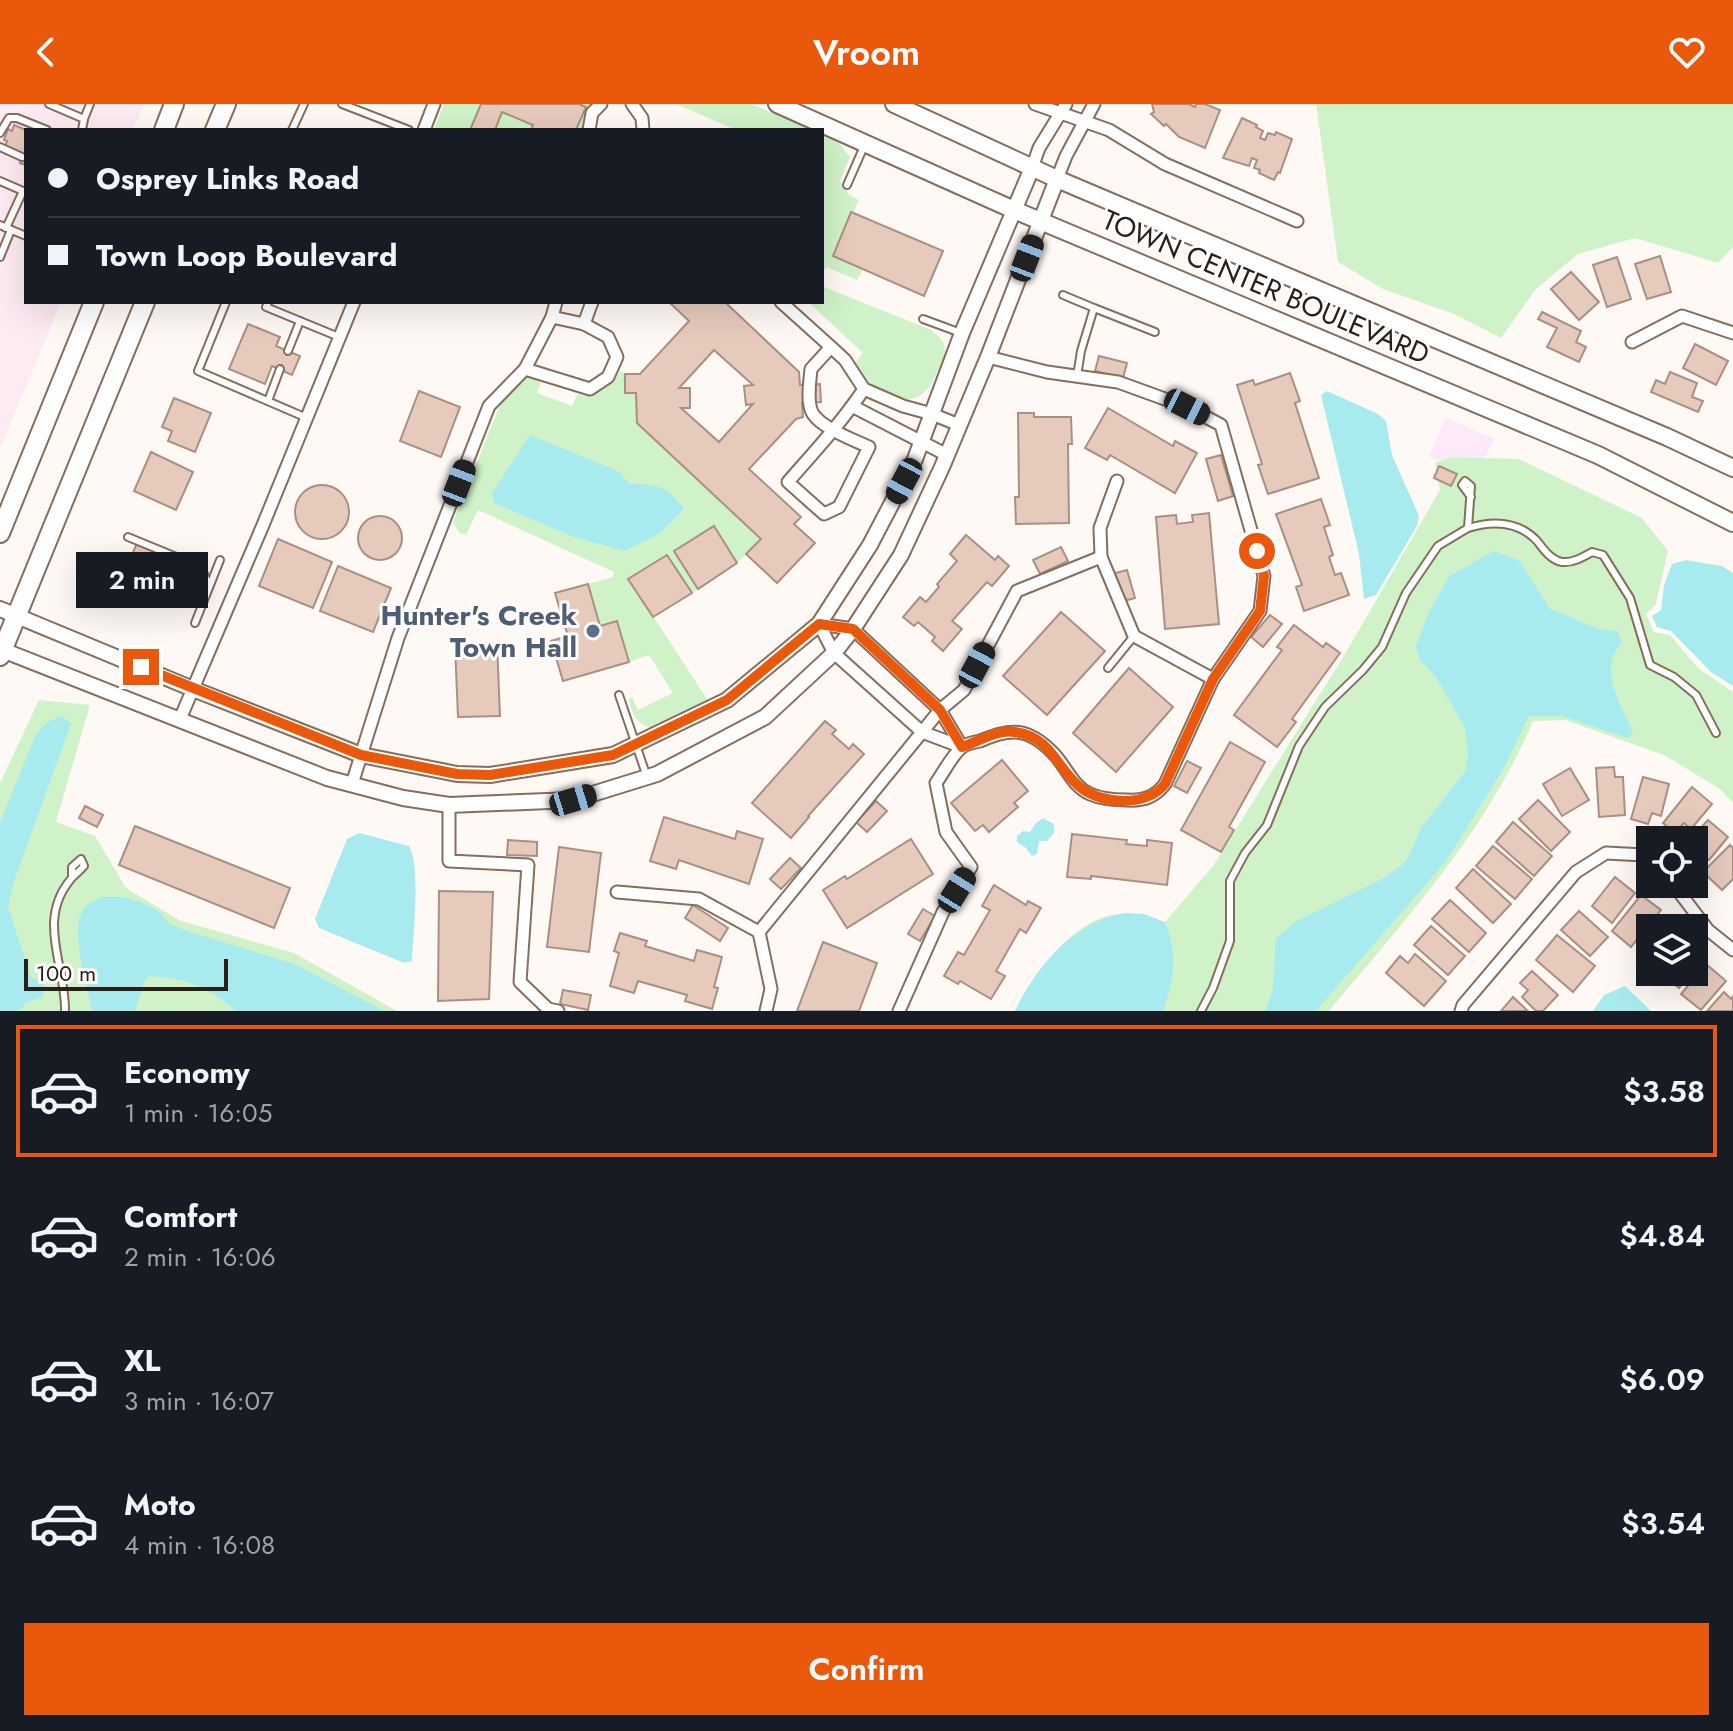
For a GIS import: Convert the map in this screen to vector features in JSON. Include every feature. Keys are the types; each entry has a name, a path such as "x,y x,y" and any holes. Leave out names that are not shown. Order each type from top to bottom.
{"highway":[{"path":"165,128 174,104"},
{"path":"216,128 226,104"},
{"path":"0,533 93,304"},
{"path":"1,651 8,612 144,304"}],"main road":[{"name":"TOWN CENTER BOULEVARD","path":"777,104 1014,210 1598,455 1733,523"},
{"name":"TOWN CENTER BOULEVARD","path":"894,104 1057,179 1667,437 1733,468"}],"street":[{"path":"425,128 434,104"},
{"path":"589,128 592,113 601,104"},
{"path":"632,104 642,118 643,128"},
{"path":"1035,104 1063,109 1084,122 1109,130 1165,164 1297,221"},
{"path":"1,651 327,778 403,798 449,805 573,800 647,777 765,717 834,653 853,629 901,555 947,455 1057,179 1094,104"},
{"path":"8,612 361,755 457,774 490,775 613,755 727,700 819,624 870,545 921,442 962,333 1039,148 1063,109"},
{"path":"180,719 353,304"},
{"path":"352,784 398,638 489,406 525,369 555,304"},
{"path":"584,324 591,304"},
{"path":"783,304 845,360 864,389 959,425"},
{"path":"1632,342 1682,316 1733,333"},
{"path":"525,369 590,389 608,377 617,357 608,337 584,324 552,317"},
{"path":"831,347 811,369 810,403 813,414 833,429 869,447 839,507 824,514 788,482 833,429 852,406 864,389"},
{"path":"899,1011 943,912 971,867 946,832 936,783 962,747 1004,731 1032,736 1044,744 1078,786 1091,794 1122,800 1147,799 1158,793 1165,784 1213,679 1260,611 1264,576 1221,425 1187,407 1118,382 1047,372 988,357"},
{"path":"852,406 947,455"},
{"path":"1117,481 1100,528 1101,557 1134,636 1213,679"},
{"path":"759,932 940,710 964,690 1017,591 1101,557"},
{"path":"819,624 853,629 940,710 962,747"},
{"path":"819,624 834,653 922,732 962,747"},
{"path":"449,805 449,861 528,865 520,982 548,1009 558,1011"},
{"path":"1461,1011 1576,872 1606,853 1636,855"},
{"path":"617,892 699,899 759,932 771,989 766,1011"},
{"path":"1684,898 1708,930 1733,950"}],"lane":[{"path":"49,104 84,119"},
{"path":"82,128 90,104"},
{"path":"293,128 304,104"},
{"path":"347,105 404,128"},
{"path":"0,133 9,118 42,128"},
{"path":"847,185 865,144"},
{"path":"0,147 22,157"},
{"path":"0,181 24,191 6,228 0,257"},
{"path":"1063,295 1155,332"},
{"path":"225,304 198,371 307,418"},
{"path":"267,304 340,337"},
{"path":"1077,376 1094,308"},
{"path":"923,319 962,333"},
{"path":"288,351 300,321"},
{"path":"268,401 280,369"},
{"path":"1468,528 1471,497"},
{"path":"1201,1011 1230,941 1230,881 1245,853 1267,825 1299,746 1325,707 1357,677 1382,647 1406,593 1438,546 1468,528 1483,523 1515,526 1527,532 1554,559 1563,562 1592,552 1603,555 1630,598 1650,665 1674,677 1696,695 1716,733"},
{"path":"128,537 201,567 209,586"},
{"path":"195,623 220,560"},
{"path":"1108,668 1134,636"},
{"path":"619,695 647,777"},
{"path":"65,1011 65,990 53,927 57,904 72,877"}],"shaded area":[{"path":"0,104 144,104 134,128 24,128 24,304 60,304 0,449"},
{"path":"1446,418 1494,439 1475,478 1429,457"}],"green space":[{"path":"444,104 593,105 587,128 435,128"},
{"path":"676,104 751,104 807,128 731,128"},
{"path":"1316,104 1733,104 1733,247 1718,263 1635,238 1578,254 1535,290 1501,338 1454,314 1383,289 1338,262"},
{"path":"824,135 837,141 850,157 840,181 849,195 859,200 833,256 863,269 857,280 826,267 824,272"},
{"path":"824,287 931,330 945,347 930,386 922,394 904,400 885,394 864,377 855,363 863,353 810,304 824,304"},
{"path":"620,370 625,374 625,393 636,393 761,539 737,563 714,526 674,551 698,589 692,593 667,555 629,579 709,702 652,729 636,718 629,699 632,697 638,710 673,693 649,655 629,662 617,621 600,626 588,584 613,577 614,572 478,510 466,535 459,533 453,522 500,405 528,376 541,382 537,393 572,406 578,394 590,397 613,383"},
{"path":"1451,457 1519,459 1642,518 1668,551 1656,604 1646,614 1654,632 1670,635 1698,668 1733,692 1733,803 1720,789 1664,755 1565,720 1533,721 1514,761 1468,837 1415,908 1329,1011 1015,1011 1040,970 1077,932 1104,917 1127,913 1165,922 1213,866 1345,654 1440,490 1435,463"},
{"path":"39,700 90,705 56,822 95,836 126,888 181,921 294,953 397,1011 0,1011 0,783"}],"water":[{"path":"1327,391 1378,414 1386,421 1392,455 1419,516 1417,526 1376,595 1364,599 1359,554 1321,395"},
{"path":"530,435 620,472 629,484 661,488 684,509 659,534 625,551 574,537 494,503 492,493"},
{"path":"1494,551 1520,561 1550,609 1592,626 1617,631 1622,642 1611,664 1611,675 1617,698 1633,731 1628,738 1562,716 1529,716 1505,766 1447,860 1316,1011 1265,1011 1273,989 1276,939 1295,922 1382,879 1401,866 1409,856 1422,826 1465,772 1468,756 1465,728 1436,677 1420,660 1416,646 1428,614 1449,576"},
{"path":"1686,560 1722,566 1733,573 1733,686 1711,672 1671,631 1657,627 1652,616 1661,610 1664,585 1672,564"},
{"path":"62,716 71,724 13,884 8,907 31,978 45,982 43,997 27,1002 20,1011 0,1011 0,823 35,736 47,722"},
{"path":"1043,818 1054,824 1054,833 1047,841 1039,841 1037,854 1032,856 1017,842 1017,836 1023,831 1030,832"},
{"path":"359,833 409,846 415,869 412,961 404,963 319,928 315,919 347,839"},
{"path":"102,897 124,897 144,903 160,912 169,924 295,964 384,1011 235,1011 217,996 195,985 171,978 148,977 135,1011 92,1011 78,932 82,912"},
{"path":"1125,913 1144,914 1165,922 1172,944 1173,966 1163,1011 1015,1011 1034,978 1059,948 1090,925"},
{"path":"1625,986 1651,1011 1593,1011 1604,995"}],"building":[{"path":"481,104 579,104 586,107 577,128 532,128 533,125 502,112 496,128 471,128"},
{"path":"1152,104 1189,104 1195,107 1196,104 1205,104 1220,110 1205,148 1179,137 1166,124 1164,126 1151,114 1154,112"},
{"path":"1242,118 1263,131 1260,138 1265,140 1268,133 1275,135 1276,132 1292,139 1280,173 1274,180 1254,168 1257,160 1252,158 1249,166 1223,158"},
{"path":"14,125 24,129 24,164 20,163 23,154 5,147 8,129 12,131"},
{"path":"851,212 943,251 924,296 833,256"},
{"path":"1660,256 1671,292 1647,299 1635,264"},
{"path":"1617,257 1631,299 1607,307 1593,265"},
{"path":"1571,272 1599,302 1579,320 1551,289"},
{"path":"671,304 727,304 799,372 800,385 820,384 821,402 802,403 803,417 796,419 749,469 801,517 794,524 815,543 777,583 746,554 761,539 637,423 636,393 625,393 625,374 640,374 689,321","holes":["714,350 753,385 744,386 746,405 753,404 719,442 681,408 690,408 690,388 679,388"]},
{"path":"1542,312 1581,331 1576,342 1586,347 1579,362 1547,347 1557,328 1538,319"},
{"path":"248,324 280,337 276,346 300,356 292,375 272,366 265,384 229,369"},
{"path":"1695,344 1728,361 1716,385 1683,368"},
{"path":"1099,356 1127,363 1123,378 1095,371"},
{"path":"1670,372 1697,383 1692,397 1703,401 1698,412 1651,392 1656,380 1665,384"},
{"path":"1290,373 1300,401 1295,403 1319,478 1268,494 1258,465 1262,464 1237,385 1253,380 1255,385"},
{"path":"419,391 460,407 441,457 400,441"},
{"path":"174,398 211,413 195,452 168,441 172,431 162,427"},
{"path":"1108,408 1173,446 1175,441 1197,453 1175,493 1110,455 1107,460 1085,448"},
{"path":"1018,413 1034,413 1034,417 1071,417 1072,444 1068,444 1069,523 1016,524 1015,497 1019,497"},
{"path":"151,452 193,472 176,510 134,491"},
{"path":"1221,455 1233,496 1218,501 1206,459"},
{"path":"1439,466 1457,474 1451,486 1434,478"},
{"path":"322,485 341,493 349,512 341,531 322,539 303,531 295,512 303,493"},
{"path":"1321,499 1330,525 1324,527 1333,555 1329,557 1335,575 1341,573 1349,595 1304,611 1296,587 1302,585 1276,514"},
{"path":"1209,513 1219,624 1165,629 1156,517 1176,515 1177,524 1193,522 1192,515"},
{"path":"380,516 396,522 402,538 396,554 380,560 364,554 358,538 364,522"},
{"path":"714,526 737,563 698,589 674,551"},
{"path":"966,535 995,560 998,556 1009,566 992,586 987,582 952,621 962,629 943,651 932,641 935,637 918,622 914,626 903,617 920,597 926,602 939,587 937,584 957,561 950,554"},
{"path":"278,539 332,562 313,608 259,586"},
{"path":"137,543 179,561 169,585 128,564"},
{"path":"1061,547 1068,561 1040,574 1033,560"},
{"path":"667,555 692,593 653,617 628,579"},
{"path":"338,566 391,588 373,632 320,611"},
{"path":"1127,570 1135,598 1120,602 1112,574"},
{"name":"Hunter's Creek Town Hall","path":"588,584 600,626 617,621 629,662 563,681 551,641 568,636 555,593"},
{"path":"1061,612 1105,651 1047,715 1003,676"},
{"path":"1270,615 1282,624 1263,647 1251,637"},
{"path":"1294,625 1323,647 1326,643 1340,653 1292,719 1296,722 1277,747 1234,715 1282,650 1277,647"},
{"path":"497,643 500,716 458,717 455,645"},
{"path":"1129,668 1173,707 1116,772 1073,733"},
{"path":"825,721 836,730 832,734 849,749 853,744 864,754 791,838 752,803"},
{"path":"1230,742 1265,762 1229,827 1234,830 1221,852 1181,830"},
{"path":"1002,760 1028,791 1014,803 1018,807 989,832 983,825 975,831 951,803"},
{"path":"1187,761 1201,768 1187,793 1174,786"},
{"path":"1614,767 1615,777 1623,777 1625,815 1599,817 1596,768"},
{"path":"1570,768 1589,800 1562,816 1543,784"},
{"path":"1643,777 1669,784 1661,816 1652,813 1648,824 1631,819"},
{"path":"1692,787 1712,804 1694,826 1684,823 1681,826 1667,826 1663,823"},
{"path":"1538,800 1570,832 1551,851 1519,819"},
{"path":"876,801 887,811 867,832 856,822"},
{"path":"85,806 103,815 97,827 79,818"},
{"path":"664,817 735,839 737,831 763,839 749,884 679,860 676,869 650,861"},
{"path":"1708,820 1728,837 1709,860 1708,826 1703,826"},
{"path":"1513,822 1552,856 1534,876 1496,842"},
{"path":"135,826 290,888 274,928 119,865"},
{"path":"1072,834 1127,840 1126,844 1147,846 1147,840 1172,843 1167,885 1091,876 1091,879 1067,877"},
{"path":"911,839 933,874 847,928 823,890 845,876 847,879"},
{"path":"508,840 537,842 537,856 507,855"},
{"path":"1730,845 1733,848 1733,879 1722,890 1708,877 1708,867"},
{"path":"1493,846 1532,879 1515,899 1476,866"},
{"path":"559,847 601,853 589,952 547,947"},
{"path":"790,858 801,868 781,889 770,879"},
{"path":"1473,869 1511,904 1493,923 1456,888"},
{"path":"1615,877 1635,893 1612,923 1592,906"},
{"path":"994,885 1026,905 1028,901 1041,908 1026,933 1020,929 996,971 1005,976 991,999 960,981 958,984 944,976 958,952 964,955 990,910 982,906"},
{"path":"439,891 493,892 489,999 438,1001"},
{"path":"1639,898 1645,898 1661,910 1658,914 1636,914 1636,941 1631,947 1612,931"},
{"path":"1450,900 1486,933 1469,952 1432,919"},
{"path":"693,905 728,928 720,941 685,918"},
{"path":"923,909 935,916 920,941 908,934"},
{"path":"1579,911 1608,937 1590,956 1561,930"},
{"path":"1431,926 1465,956 1448,975 1414,945"},
{"path":"620,933 647,941 645,946 694,961 697,950 722,957 712,1009 685,1001 687,995 638,981 634,993 610,986 619,953 614,951"},
{"path":"1557,935 1595,966 1573,992 1536,960"},
{"path":"823,942 877,963 859,1011 797,1011"},
{"path":"1415,954 1446,981 1424,1006 1386,973 1400,956 1408,963"},
{"path":"1708,966 1726,981 1701,1010 1681,994 1688,986 1708,986"},
{"path":"1532,971 1558,995 1543,1011 1536,1011 1522,997 1528,990 1520,983"},
{"path":"563,990 591,995 588,1010 560,1004"},
{"path":"1724,992 1731,999 1733,996 1733,1011 1707,1011"},
{"path":"1513,997 1528,1011 1501,1011"}],"place":[{"name":"Hunter's Creek Town Hall","path":"593,631"}],"route":[{"path":"141,667 361,755 457,774 490,775 613,755 727,700 819,624 853,629 940,710 962,747 1004,731 1032,736 1055,755 1078,786 1091,794 1135,801 1158,793 1165,784 1213,679 1260,611 1264,576 1257,551"}]}
